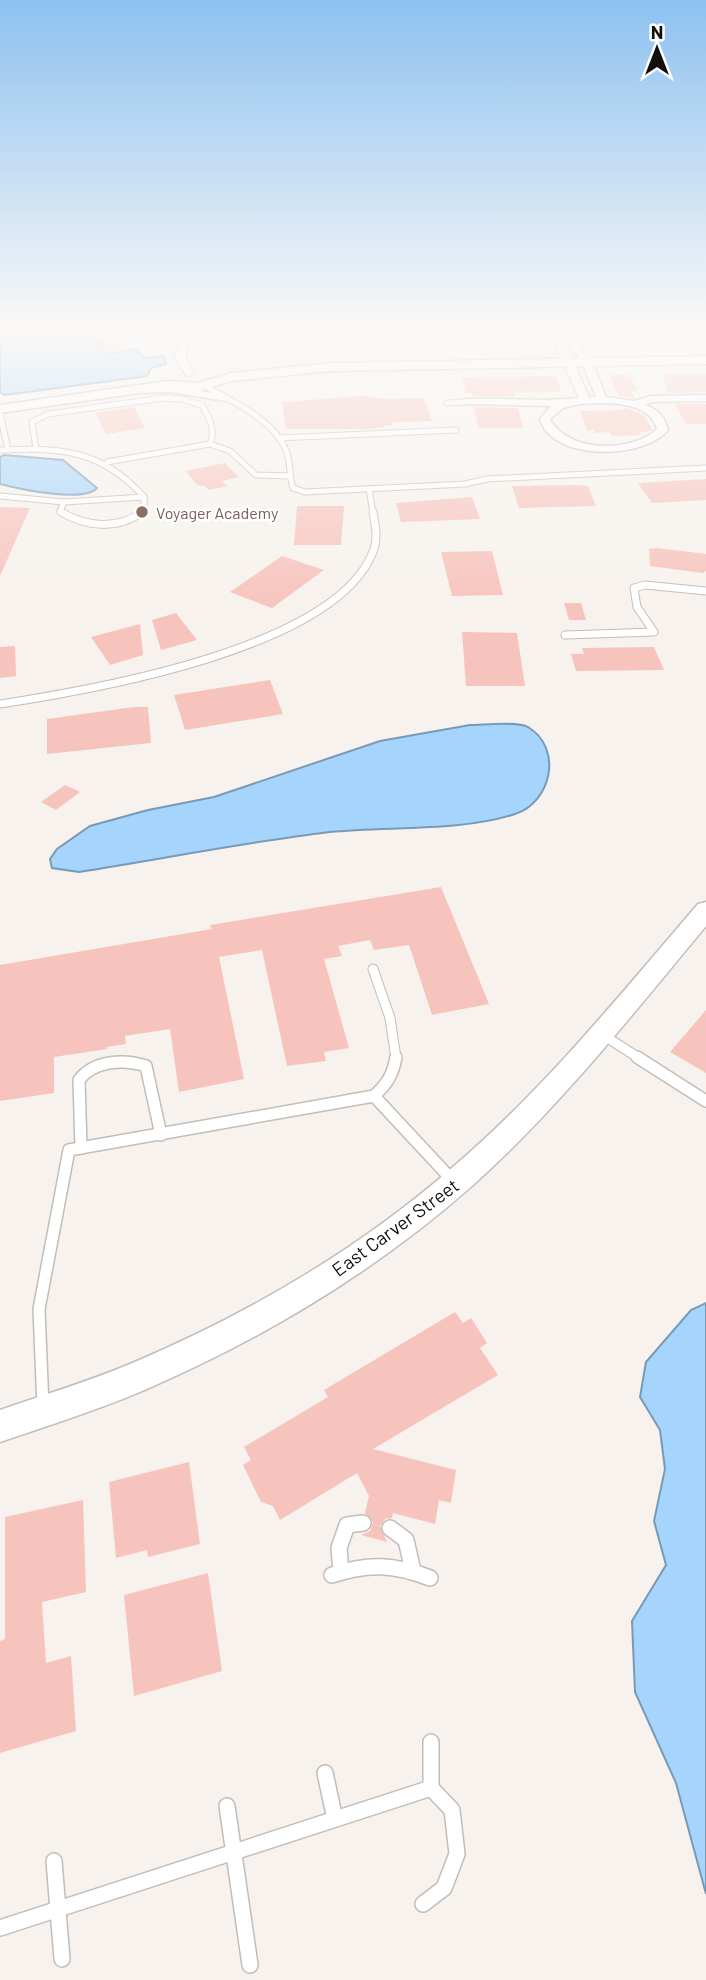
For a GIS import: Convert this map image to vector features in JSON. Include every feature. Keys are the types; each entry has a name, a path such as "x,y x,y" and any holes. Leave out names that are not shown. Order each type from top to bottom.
{"street":[{"path":"547,423 550,430 579,444 606,449 633,447 660,436 663,430 661,423"},
{"name":"East Carver Street","path":"0,1426 138,1376 273,1309 344,1267 455,1183 528,1114 706,910"}],"lane":[{"path":"3,423 8,450"},
{"path":"32,423 36,449"},
{"path":"210,444 214,433 212,423"},
{"path":"264,423 286,448 293,488 305,492 465,484 487,479 706,468"},
{"path":"279,438 456,430"},
{"path":"107,462 210,444 230,451 256,475 290,476"},
{"path":"0,450 72,452 107,462 131,479 144,497 144,510 133,520 117,524 82,524 60,511 64,502"},
{"path":"0,704 65,695 165,672 223,653 315,612 337,597 357,576 373,552 375,526 369,489"},
{"path":"0,496 64,502 144,497"},
{"path":"565,635 653,632 637,607 634,588 645,584 706,591"},
{"path":"44,1411 38,1335 39,1309 69,1150 374,1096 385,1089 394,1076 398,1062 396,1043 373,969"},
{"path":"600,1033 706,1101"},
{"path":"81,1148 79,1080 82,1073 90,1068 120,1063 136,1062 146,1066 160,1135"},
{"path":"374,1096 455,1183"},
{"path":"363,1523 347,1525 339,1548 337,1573 354,1567 396,1564 430,1578"},
{"path":"390,1528 402,1534 411,1546 413,1571"},
{"path":"423,1904 444,1888 457,1854 452,1810 431,1788 431,1742"},
{"path":"325,1773 335,1819"},
{"path":"0,1928 431,1788"},
{"path":"227,1805 250,1965"},
{"path":"54,1861 62,1959"}],"water":[{"path":"4,455 63,460 97,488 90,492 66,495 0,484 0,457"},
{"path":"470,725 523,725 539,736 546,748 548,774 545,787 528,808 494,820 471,824 330,832 79,872 52,868 50,859 57,849 90,826 148,810 214,797 380,741"},
{"path":"706,1303 706,1894 676,1783 635,1692 632,1621 666,1565 654,1521 665,1469 660,1430 640,1397 646,1362 691,1310"}],"building":[{"path":"101,423 143,423 145,428 106,434"},
{"path":"285,423 393,425 371,429 286,429"},
{"path":"478,423 522,423 523,428 479,428"},
{"path":"585,423 648,423 652,430 639,433 641,435 613,436 609,432 595,433 594,430 587,430"},
{"path":"225,463 239,477 222,481 227,486 209,490 205,486 197,485 186,471"},
{"path":"706,479 706,500 652,503 638,483"},
{"path":"512,486 588,486 596,506 519,508"},
{"path":"472,497 480,519 401,522 396,503"},
{"path":"297,506 344,506 341,545 294,545"},
{"path":"0,507 30,508 0,576"},
{"path":"649,549 706,554 706,571 703,573 650,566"},
{"path":"492,551 503,595 452,596 441,552"},
{"path":"282,556 324,570 272,608 230,592"},
{"path":"564,603 581,603 586,620 569,620"},
{"path":"176,613 197,640 161,650 152,620"},
{"path":"140,624 143,655 110,665 91,637"},
{"path":"462,632 517,633 525,686 466,686"},
{"path":"15,646 16,676 0,678 0,647"},
{"path":"654,647 664,670 576,671 571,654 584,654 582,648"},
{"path":"270,680 283,714 185,730 174,695"},
{"path":"148,707 151,743 47,754 47,719"},
{"path":"65,785 80,792 56,810 41,802"},
{"path":"441,887 489,1004 432,1015 409,945 374,950 370,940 338,946 342,956 324,959 349,1048 324,1052 326,1061 287,1066 262,950 219,957 244,1079 179,1092 170,1029 125,1036 126,1044 107,1049 54,1057 54,1093 0,1101 0,965 212,929 210,925"},
{"path":"706,1010 706,1073 670,1052"},
{"path":"455,1312 463,1323 471,1318 487,1343 480,1348 498,1375 373,1449 456,1470 451,1503 439,1500 435,1524 393,1513 392,1518 385,1519 380,1526 387,1542 361,1535 370,1531 373,1522 365,1513 369,1496 357,1473 280,1520 273,1506 261,1502 243,1465 251,1460 244,1447 328,1397 324,1390"},
{"path":"189,1462 200,1544 148,1557 147,1550 116,1558 109,1482"},
{"path":"83,1500 86,1592 42,1602 46,1663 71,1656 76,1731 0,1753 0,1641 5,1639 5,1517"},
{"path":"208,1573 222,1671 134,1696 124,1595"}],"place":[{"name":"Voyager Academy","path":"142,512"}]}
